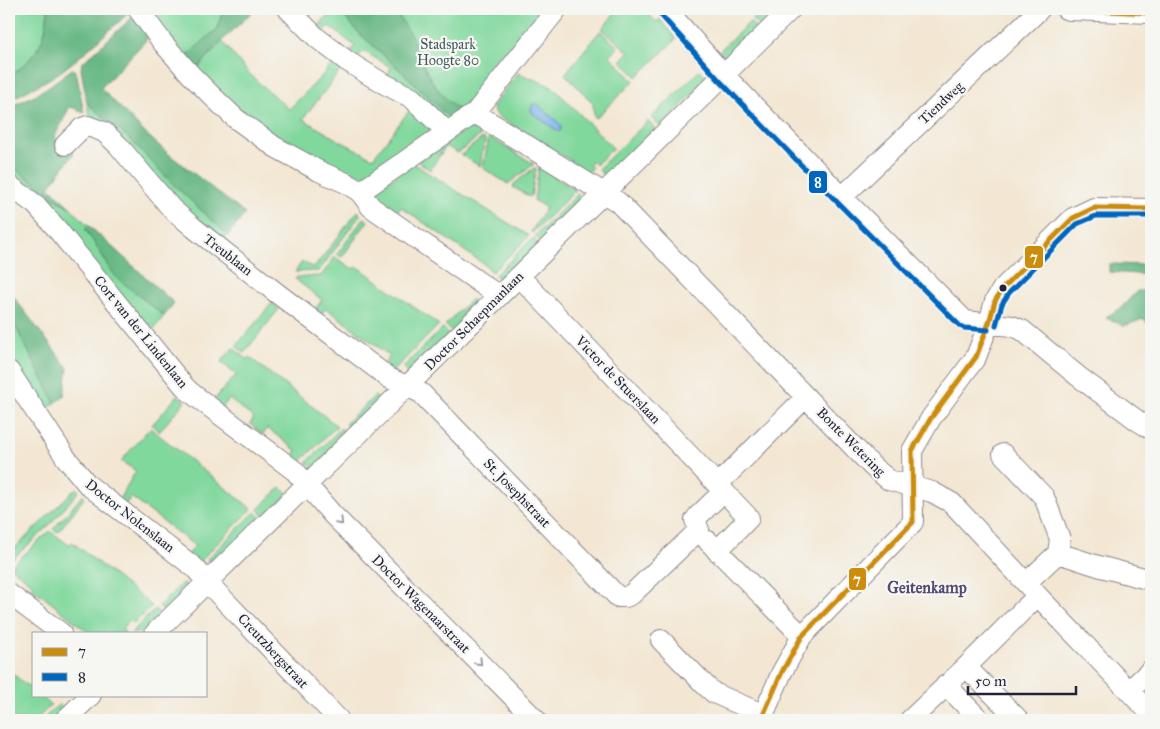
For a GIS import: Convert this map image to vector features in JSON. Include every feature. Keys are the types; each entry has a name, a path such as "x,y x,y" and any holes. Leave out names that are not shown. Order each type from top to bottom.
{"street":[{"path":"138,9 191,75 236,118 275,146 319,171 346,182 360,192 371,207 499,296"},
{"path":"288,9 317,38 347,61 412,98 446,133"},
{"path":"360,192 476,113 557,9"},
{"path":"666,9 724,75 965,321 1012,326 1022,330 1079,377 1151,429"},
{"name":"Doctor Schaepmanlaan","path":"156,632 408,387 791,9"},
{"name":"Tiendweg","path":"842,197 1040,9"},
{"path":"1066,9 1151,13"},
{"name":"Bonte Wetering","path":"476,113 618,202 873,467 889,480 932,492 952,503 1151,714"},
{"name":"Treublaan","path":"65,145 82,128 88,126 104,132 118,145 156,192 194,228 389,378 408,387"},
{"name":"Cort van der Lindenlaan","path":"9,185 36,205 57,229 184,386 295,471 307,485"},
{"path":"661,640 707,688 762,717 782,672 802,636 913,522 912,451 931,418 976,357 995,301 1003,288 1073,218 1094,208 1151,209"},
{"name":"Victor de Stuerslaan","path":"519,276 749,518 717,550"},
{"name":"Doctor Nolenslaan","path":"9,371 66,458 88,485 196,568 207,582"},
{"name":"St. Josephstraat","path":"408,387 421,393 618,597 626,597 636,590 698,530"},
{"path":"802,636 698,530 695,520 721,487 806,398"},
{"path":"910,720 1024,609 1032,589 1058,553 1060,539 1044,497 1003,454"},
{"name":"Doctor Wagenaarstraat","path":"307,485 339,521 536,720"},
{"path":"1058,553 1151,580"},
{"name":"Creutzbergstraat","path":"207,582 339,720"},
{"path":"9,594 59,632"},
{"path":"966,666 1019,720"},
{"path":"1129,691 1151,670"},
{"path":"946,685 980,720"},
{"path":"65,720 90,696"}],"green space":[{"path":"9,9 48,9 45,33 40,45 25,64 9,76"},
{"path":"48,9 129,9 131,11 63,70 9,100 9,76 25,64 40,45 45,33"},
{"path":"146,9 252,9 184,58"},
{"path":"223,9 255,9 195,71 184,58 218,28"},
{"path":"321,9 338,9 358,32 449,118 445,121 387,76 391,67 363,51 357,60 349,54 355,46 329,26 322,33 318,27 327,16"},
{"path":"338,9 393,9 413,39 432,80 444,97 460,111 449,118 358,32"},
{"name":"Stadspark Hoogte 80","path":"341,9 541,9 483,84 477,96 460,111 458,110 451,115"},
{"path":"618,9 651,9 647,12 656,22 660,19 676,39 637,77 621,61 629,52 602,29"},
{"path":"763,9 780,9 761,28 752,20"},
{"path":"134,16 149,37 101,88 146,134 171,156 245,214 228,235 174,185 131,140 87,103 81,69 82,63"},
{"path":"750,22 758,31 726,59 719,51"},
{"path":"600,31 618,47 610,56 634,81 596,118 594,116 593,103 565,74"},
{"path":"222,41 245,69 289,109 335,61 343,67 303,119 373,158 412,107 434,129 360,178 357,179 332,169 258,126 195,71"},
{"path":"72,69 76,71 84,113 72,107 69,108 55,136 56,140 74,153 49,187 71,208 49,195 9,164 11,151 9,145 9,107 48,87"},
{"path":"700,70 708,78 660,127 651,118"},
{"path":"518,73 555,89 613,148 596,165 592,161 589,164 592,168 585,175 581,167 500,118 494,113 494,105","holes":["533,104 561,130 531,109"]},
{"path":"87,103 131,140 174,185 228,235 222,242 187,214 99,120 89,115"},
{"path":"648,121 656,130 607,179 598,169"},
{"path":"468,128 483,133 458,153 446,146 430,170 417,161"},
{"path":"489,137 534,164 508,184 483,168"},
{"path":"484,138 480,166 461,155 481,139"},
{"path":"413,163 529,236 492,272 485,265 401,207 394,216 374,196 374,191"},
{"path":"9,164 49,195 71,208 88,225 86,230 109,268 164,316 150,334 9,176"},
{"path":"539,167 576,190 532,233 546,208 534,200"},
{"path":"536,168 530,197 513,187 514,184"},
{"path":"578,194 584,200 542,243 535,236"},
{"path":"358,211 360,215 319,271 295,272 302,262 314,268"},
{"path":"364,218 368,221 342,257 337,254"},
{"path":"88,225 174,303 164,316 116,277 86,230"},
{"path":"533,238 539,245 502,281 495,275"},
{"path":"335,257 353,269 358,267 439,325 391,373 383,366 390,356 326,308 319,317 313,312 322,300 295,279 297,277 321,276"},
{"path":"1109,264 1151,265 1151,275 1109,272"},
{"path":"9,291 68,368 64,396 55,403 18,331 9,320"},
{"path":"1137,291 1151,291 1151,326 1143,319 1124,326 1106,317 1122,307"},
{"path":"472,299 478,306 452,331 445,325"},
{"path":"272,303 279,309 244,353 236,346"},
{"path":"9,320 18,331 55,403 44,411 9,358"},
{"path":"443,328 449,334 409,374 403,367"},
{"path":"233,348 247,359 249,357 337,426 296,466 290,461 297,451 267,428 263,435 250,424 254,418 229,399 222,408 213,401 236,375 221,362"},
{"path":"178,395 185,401 159,432 152,425"},
{"path":"375,396 381,402 352,431 345,424"},
{"path":"150,428 252,509 198,563 188,555 195,546 131,497 124,506 118,501 136,471 121,461"},
{"path":"341,428 347,435 313,468 307,462"},
{"path":"281,487 288,494 264,516 258,509"},
{"path":"76,488 79,491 46,529 9,562 9,554"},
{"path":"83,495 85,497 58,532 53,529"},
{"path":"255,512 262,519 213,566 207,559"},
{"path":"50,531 69,545 72,542 152,606 133,625 129,621 122,628 124,632 88,632 31,587 33,585 12,568 9,571 9,568"},
{"path":"183,582 190,589 165,613 159,606"},
{"path":"155,609 162,616 146,632 132,632"},
{"path":"9,671 32,689 32,696 40,696 51,705 36,720 9,720"},
{"path":"59,704 65,710 55,720 42,720"}],"water":[{"path":"536,103 561,125 559,132 532,113 533,104"}],"transit line":[{"name":"7","path":"1066,9 1151,13"},
{"name":"8","path":"660,14 719,80 960,326 988,330"},
{"name":"7","path":"761,720 782,672 802,636 913,522 912,451 931,418 976,357 995,301 1003,288 1073,218 1094,208 1151,209"},
{"name":"8","path":"996,325 1002,304 1009,293 1077,224 1096,216 1151,216"}],"district":[{"name":"Geitenkamp","path":"927,587"}]}
